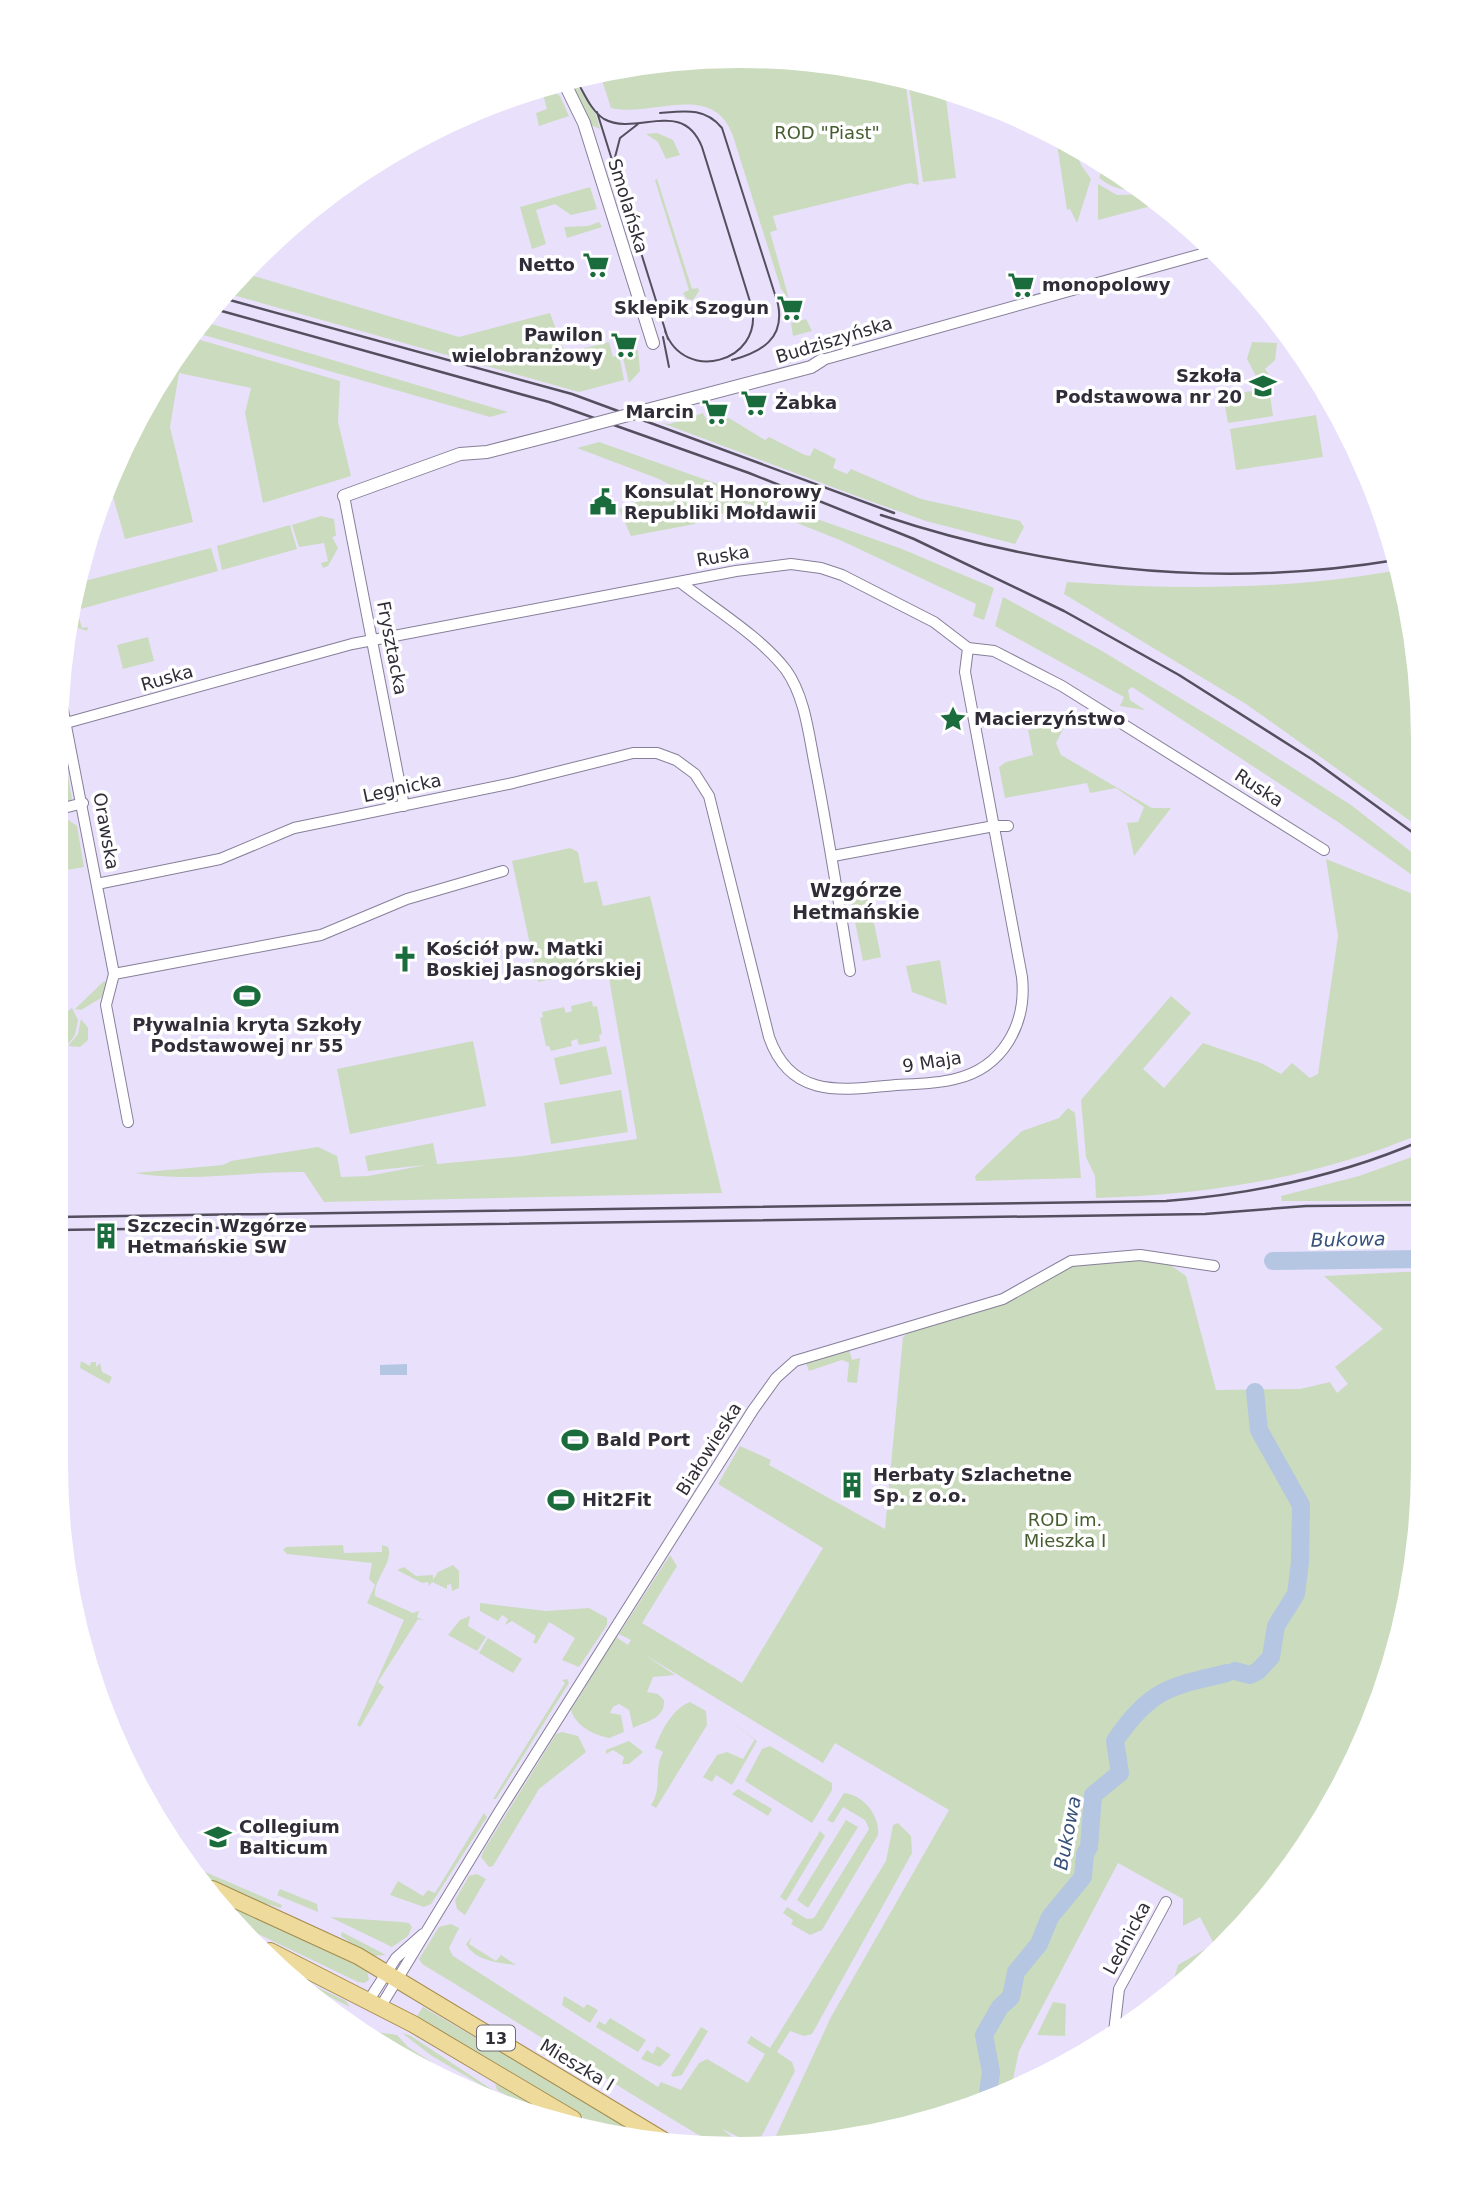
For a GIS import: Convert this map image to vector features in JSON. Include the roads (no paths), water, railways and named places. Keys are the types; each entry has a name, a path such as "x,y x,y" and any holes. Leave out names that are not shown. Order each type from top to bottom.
{"main road":[{"name":"Mieszka I","path":"224,1894 347,1951 392,1976 647,2130"},
{"name":"13","path":"283,1957 375,2003 563,2113"}],"street":[{"name":"Smolańska","path":"568,91 584,123 653,343"},
{"name":"Budziszyńska","path":"344,496 460,454 487,452 811,367 822,359 1202,254"},
{"name":"Frysztacka","path":"344,496 404,806"},
{"name":"Ruska","path":"69,722 288,660 373,640 782,565 821,568 934,622 968,648 994,650 1062,687 1324,850"},
{"path":"680,582 767,651 793,682 806,723 833,856 850,971"},
{"name":"9 Maja","path":"706,788 772,1044 781,1061 796,1076 829,1089 958,1079 987,1065 1009,1041 1021,1015 1023,984 965,672 968,648"},
{"name":"Orawska","path":"68,734 114,974 106,1005 128,1122"},
{"name":"Legnicka","path":"97,884 220,859 294,828 404,806 638,752 676,760 692,771 706,788"},
{"path":"68,807 83,803"},
{"path":"833,856 994,825 1008,826"},
{"path":"114,974 290,942 330,932 407,899 503,871"},
{"name":"Białowieska","path":"392,1976 425,1932 754,1410 787,1366 827,1349 1003,1299 1078,1259 1154,1256 1214,1266"},
{"name":"Lednicka","path":"1115,2022 1119,1989 1166,1902"},
{"path":"375,2003 392,1976"}],"water":[{"path":"407,1364 407,1375 380,1375 380,1365"}],"waterway":[{"name":"Bukowa","path":"1273,1261 1411,1259"},
{"name":"Bukowa","path":"1235,1671 1250,1675 1258,1671 1271,1657 1276,1626 1296,1594 1300,1562 1301,1505 1259,1430 1255,1392"},
{"name":"Bukowa","path":"989,2089 991,2072 984,2035 1000,2007 1011,1997 1016,1972 1039,1944 1050,1917 1083,1877 1085,1854 1089,1847 1093,1795 1120,1773 1115,1741 1150,1700 1175,1687 1227,1673"}],"tram line":[{"path":"581,88 591,106 604,119 630,124 658,121 683,124 693,132 702,147 752,308 752,327 746,342 734,353 720,360 704,361 688,357 675,347 665,331"},
{"path":"597,112 668,339"},
{"path":"660,113 701,113 722,128 778,304 778,326 774,335 761,348 732,360"},
{"path":"614,161 620,138 638,124"},
{"path":"663,337 669,367"}],"railway":[{"path":"232,301 572,394 894,513"},
{"path":"223,311 549,402 749,473 914,539 1064,611 1179,675 1313,760 1411,831"},
{"path":"881,515 1008,550 1136,569 1265,573 1331,569 1387,561"},
{"path":"68,1217 1166,1201 1297,1181 1361,1163 1411,1145"},
{"path":"68,1230 1205,1214 1306,1206 1411,1205"}],"place":[{"name":"Netto","path":"596,265"},
{"name":"monopolowy","path":"1021,285"},
{"name":"Sklepik Szogun","path":"790,308"},
{"name":"Pawilon wielobranżowy","path":"624,345"},
{"name":"Szkoła Podstawowa nr 20","path":"1263,386"},
{"name":"Żabka","path":"754,403"},
{"name":"Marcin","path":"715,412"},
{"name":"Konsulat Honorowy Republiki Mołdawii","path":"603,502"},
{"name":"Macierzyństwo","path":"953,719"},
{"name":"Kościół pw. Matki Boskiej Jasnogórskiej","path":"405,959"},
{"name":"Pływalnia kryta Szkoły Podstawowej nr 55","path":"247,996"},
{"name":"Szczecin Wzgórze Hetmańskie SW","path":"106,1236"},
{"name":"Bald Port","path":"575,1440"},
{"name":"Herbaty Szlachetne Sp. z o.o.","path":"852,1485"},
{"name":"Hit2Fit","path":"561,1500"},
{"name":"Collegium Balticum","path":"218,1837"}],"district":[{"name":"Wzgórze Hetmańskie","path":"856,901"}],"park label":[{"name":"ROD \"Piast\"","path":"827,133"},
{"name":"ROD im. Mieszka I","path":"1065,1530"}]}
